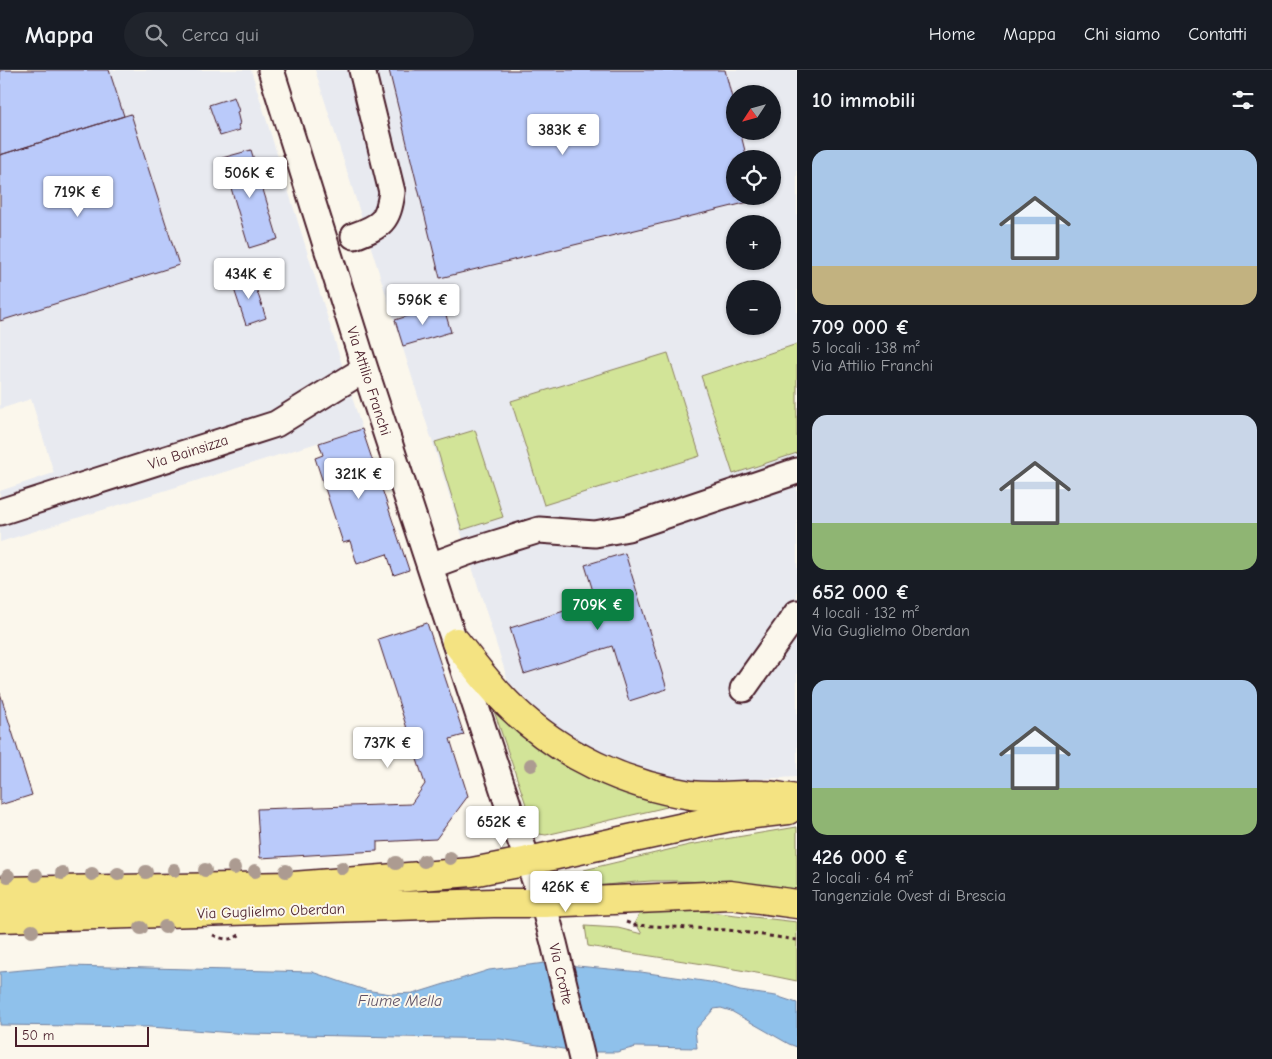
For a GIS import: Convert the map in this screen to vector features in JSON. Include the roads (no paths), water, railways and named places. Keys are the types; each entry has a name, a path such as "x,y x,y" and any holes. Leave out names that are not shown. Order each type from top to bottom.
{"main road":[{"path":"456,642 513,709 552,741 596,766 644,784 693,795 764,795 797,800"},
{"name":"Via Guglielmo Oberdan","path":"0,892 293,886 472,872 730,817 797,809"},
{"name":"Via Guglielmo Oberdan","path":"0,918 542,903 730,895 797,904"}],"street":[{"name":"Via Attilio Franchi","path":"272,70 365,369 513,820 529,861"},
{"path":"354,236 379,225 389,212 392,192 362,70"},
{"name":"Via Bainsizza","path":"0,512 276,424 365,369"},
{"path":"430,566 539,530 595,534 628,528 797,471"},
{"path":"743,689 797,613"},
{"name":"Via Crotte","path":"529,861 552,934 582,1059"}],"water":[{"name":"Fiume Mella","path":"545,963 641,972 710,982 740,991 776,996 797,1003 797,1047 731,1011 721,1008 714,1009 695,1030 697,1048 636,1047 617,1052 582,1052 500,1039 249,1034 150,1027 0,1025 0,972 68,966 312,972 365,990 391,994 416,993 489,970"}]}
